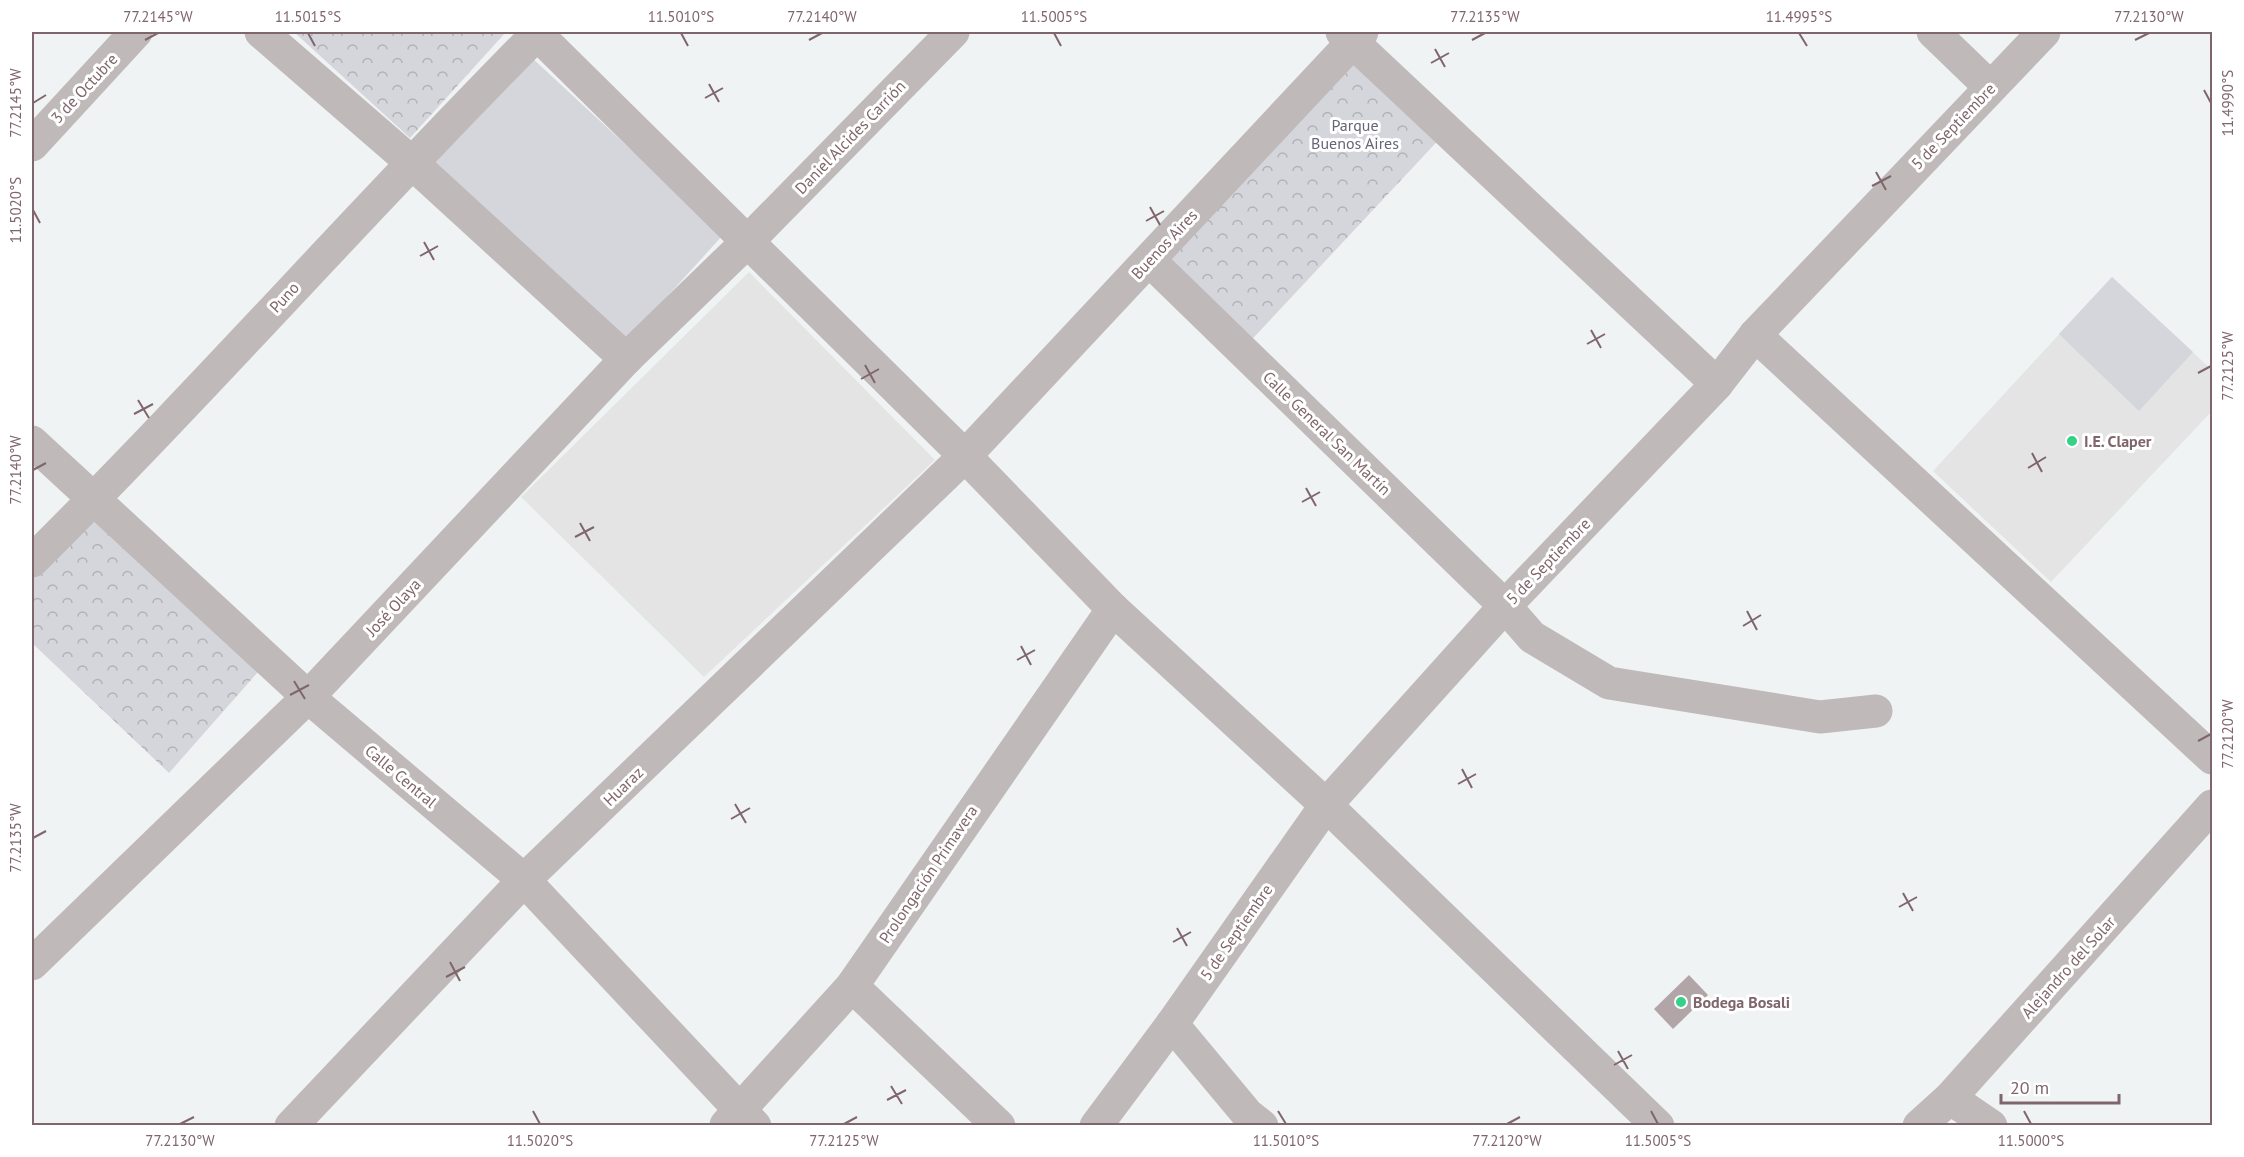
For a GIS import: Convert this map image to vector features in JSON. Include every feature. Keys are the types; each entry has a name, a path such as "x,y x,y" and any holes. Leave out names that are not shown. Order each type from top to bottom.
{"street":[{"name":"3 de Octubre","path":"32,145 136,32"},
{"path":"261,32 411,162 626,359"},
{"path":"537,32 746,243 964,456 1113,609 1326,805 1658,1125"},
{"name":"Puno","path":"32,561 95,498 411,162 537,32"},
{"name":"Daniel Alcides Carrión","path":"746,243 953,32"},
{"path":"1933,32 1990,87"},
{"name":"5 de Septiembre","path":"1095,1125 1172,1024 1326,805 1505,606 1717,384 1755,335 2044,32"},
{"path":"1352,35 1717,384"},
{"name":"Buenos Aires","path":"964,456 1149,260 1352,35"},
{"name":"José Olaya","path":"32,964 308,697 626,359 746,243"},
{"name":"Calle General San Martín","path":"1149,260 1505,606 1532,637 1610,683 1820,717 1876,711"},
{"path":"1755,335 2212,758"},
{"name":"Calle Central","path":"32,442 308,697 524,880 740,1120"},
{"name":"Huaraz","path":"291,1125 524,880 964,456"},
{"name":"Prolongación Primavera","path":"740,1120 852,986 1113,609"},
{"name":"Alejandro del Solar","path":"1919,1125 1950,1098 2212,806"},
{"path":"852,986 999,1125"},
{"path":"1172,1024 1248,1115 1262,1125"},
{"path":"1950,1098 1991,1125"}],"shaded area":[{"path":"749,272 935,460 704,677 521,497"},
{"name":"I.E. Claper","path":"2112,277 2212,370 2212,411 2051,582 1933,471"}],"green space":[{"path":"294,32 506,32 410,138"},
{"name":"Parque Buenos Aires","path":"1352,42 1447,131 1242,350 1149,260"},
{"path":"530,56 723,235 625,343 431,162"},
{"path":"2112,277 2193,352 2139,411 2059,334"},
{"path":"89,499 266,663 169,773 32,643 32,559"}],"building":[{"name":"Bodega Bosali","path":"1689,975 1708,995 1673,1029 1654,1009"}],"place":[{"name":"I.E. Claper","path":"2072,441"},
{"name":"Bodega Bosali","path":"1681,1002"}]}
